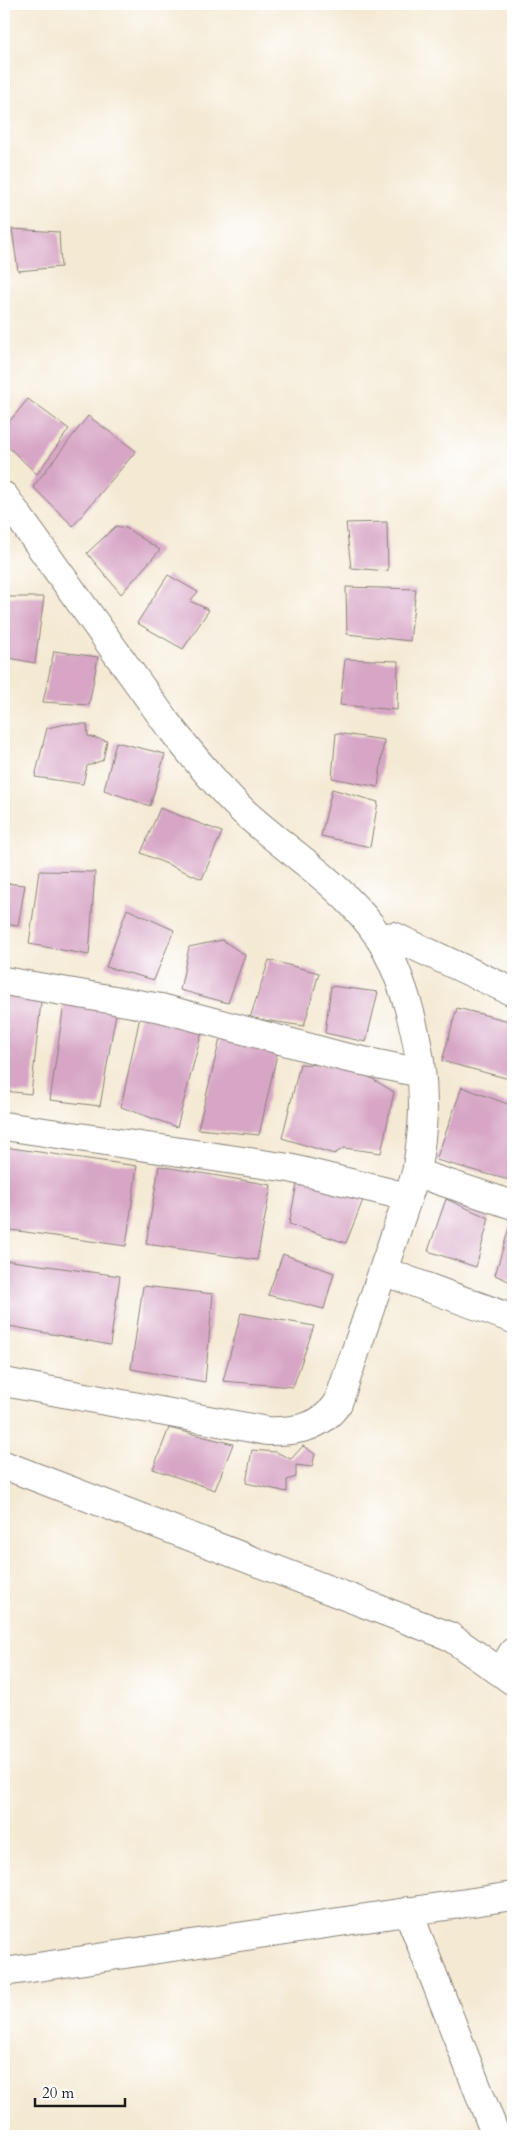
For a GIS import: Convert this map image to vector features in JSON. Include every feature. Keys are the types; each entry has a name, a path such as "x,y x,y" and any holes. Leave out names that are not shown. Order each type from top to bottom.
{"street":[{"path":"4,496 166,722 190,752 243,810 344,896 363,916 379,938 393,962 403,988 416,1044 421,1073 423,1103 422,1138 412,1185 338,1403 322,1421 303,1428 279,1431 255,1429 4,1382"},
{"path":"379,938 393,936 513,992"},
{"path":"4,981 161,1008 344,1058 421,1073"},
{"path":"4,1126 412,1185 513,1205"},
{"path":"383,1270 513,1319"},
{"path":"4,1465 449,1636 509,1668"},
{"path":"4,1972 513,1896"},
{"path":"408,1911 496,2136"}],"building":[{"path":"12,229 59,232 61,267 18,271"},
{"path":"28,399 69,429 37,474 4,443 4,428"},
{"path":"88,416 136,451 73,526 33,487"},
{"path":"387,522 388,571 351,568 346,523"},
{"path":"116,526 126,528 160,550 121,594 87,553"},
{"path":"168,575 198,592 190,601 209,610 183,649 137,623"},
{"path":"346,587 416,589 410,641 347,634"},
{"path":"4,597 44,597 35,663 4,657"},
{"path":"54,651 98,657 89,705 43,702"},
{"path":"345,659 398,661 397,710 340,705"},
{"path":"66,724 87,724 88,736 107,741 103,760 87,766 83,784 35,777 47,728"},
{"path":"336,733 384,740 378,787 332,778"},
{"path":"116,742 165,754 150,806 104,790"},
{"path":"332,789 378,802 370,847 321,836"},
{"path":"160,808 222,832 202,879 141,853"},
{"path":"39,871 95,872 89,955 29,944"},
{"path":"4,883 25,885 18,926 4,924"},
{"path":"127,909 174,930 154,980 106,967"},
{"path":"222,940 245,955 228,1003 180,990 189,947"},
{"path":"269,960 319,973 304,1026 250,1018"},
{"path":"331,986 378,992 366,1042 325,1033"},
{"path":"4,988 42,993 31,1094 4,1091"},
{"path":"65,997 117,1007 100,1106 50,1100"},
{"path":"457,1008 513,1022 513,1080 442,1061"},
{"path":"141,1012 204,1024 177,1127 121,1107"},
{"path":"221,1035 279,1045 259,1135 198,1129"},
{"path":"300,1064 351,1066 394,1092 381,1153 344,1148 334,1154 282,1138"},
{"path":"462,1087 513,1106 513,1165 509,1180 436,1160"},
{"path":"4,1147 137,1166 126,1246 4,1229"},
{"path":"159,1166 271,1185 257,1260 146,1244"},
{"path":"299,1174 367,1190 346,1243 289,1224"},
{"path":"446,1199 489,1218 476,1267 428,1251"},
{"path":"511,1221 513,1222 513,1283 495,1275"},
{"path":"283,1254 334,1273 324,1309 268,1295"},
{"path":"4,1260 120,1276 110,1345 4,1325"},
{"path":"143,1286 213,1294 205,1382 131,1369"},
{"path":"241,1313 314,1326 293,1387 223,1381"},
{"path":"169,1428 233,1444 215,1490 153,1469"},
{"path":"303,1446 315,1454 312,1467 296,1465 296,1477 287,1480 287,1492 246,1483 252,1450 276,1452 291,1459"}]}
